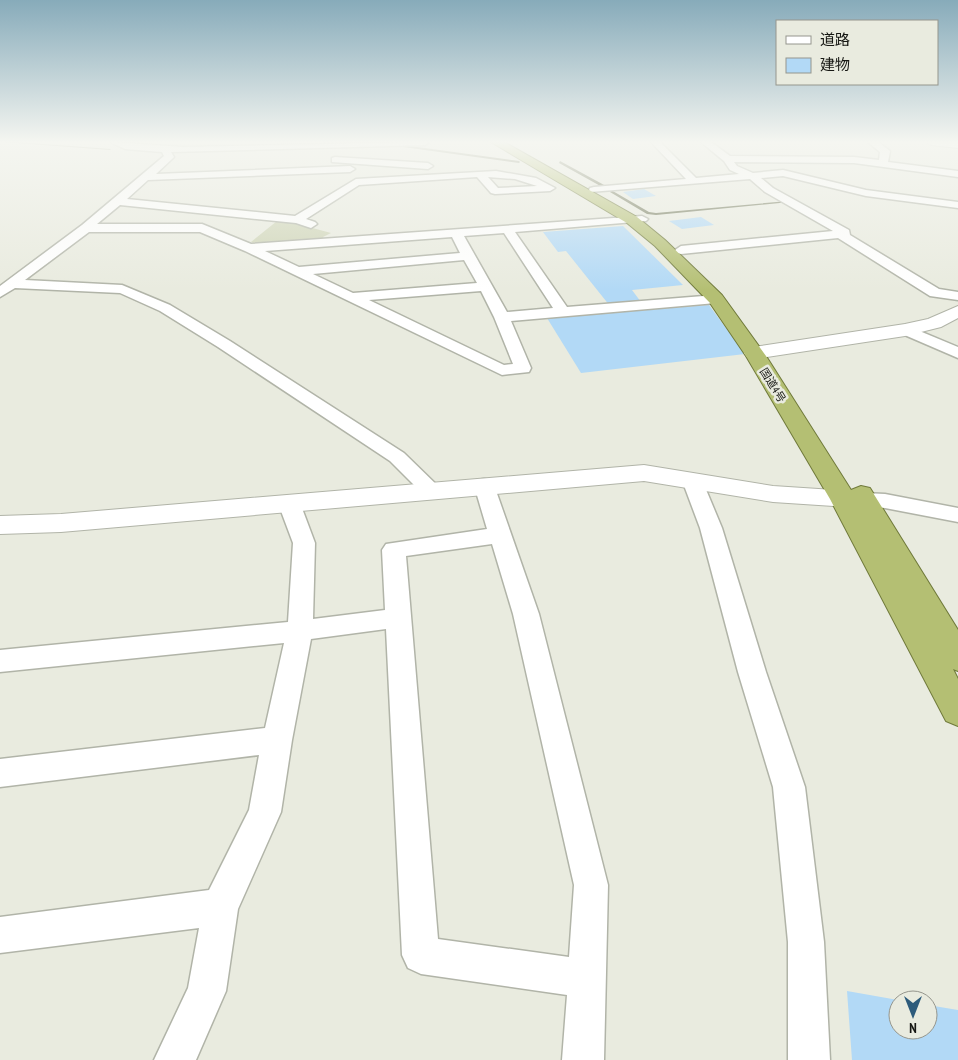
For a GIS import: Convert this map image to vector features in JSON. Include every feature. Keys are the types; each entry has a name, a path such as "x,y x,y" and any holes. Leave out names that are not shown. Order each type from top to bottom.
{"highway":[{"name":"国道4号","path":"587,191 637,219 716,299 762,352"},
{"name":"国道4号","path":"596,191 681,250 730,297 762,352 854,499 958,658"},
{"name":"国道4号","path":"854,499 958,711"}],"street":[{"path":"6,288 86,228 129,191"},
{"path":"297,220 341,191"},
{"path":"681,250 845,233 773,191"},
{"path":"859,191 866,193 880,191"},
{"path":"911,191 958,205"},
{"path":"117,202 297,220 360,239"},
{"path":"249,248 637,219"},
{"path":"86,228 202,228 249,248 502,370 523,368 502,317 456,233"},
{"path":"507,229 563,312"},
{"path":"840,234 935,293 958,296"},
{"path":"296,271 468,256"},
{"path":"352,297 485,287"},
{"path":"6,288 122,289 135,293 165,308 224,344 397,457 431,490"},
{"path":"502,317 716,299"},
{"path":"762,352 905,330 934,323 958,311"},
{"path":"905,330 958,353"},
{"path":"0,525 61,523 484,485 644,473 773,494 884,501 958,515"},
{"path":"692,480 711,528 752,672 789,787 806,942 809,1060"},
{"path":"484,485 526,614 591,886 583,1060"},
{"path":"175,1060 207,991 220,907 265,812 277,740 300,631 304,542 289,503"},
{"path":"500,535 394,550 421,955 587,980"},
{"path":"0,661 300,631 399,618"},
{"path":"0,773 277,740"},
{"path":"0,935 220,907"}],"green space":[{"path":"277,221 294,223 331,233 323,237 324,240 258,245 251,242"}],"building":[{"path":"648,191 656,196 633,199 623,192"},
{"path":"701,217 714,225 682,229 669,221"},
{"path":"623,226 683,285 632,290 641,302 610,306 566,251 558,252 543,232"},
{"path":"709,305 745,354 581,373 547,318"},
{"path":"847,991 888,998 888,1040 938,1040 938,1007 958,1010 958,1060 852,1060"}],"waterway":[{"path":"612,191 648,213 656,214 788,202"}]}
